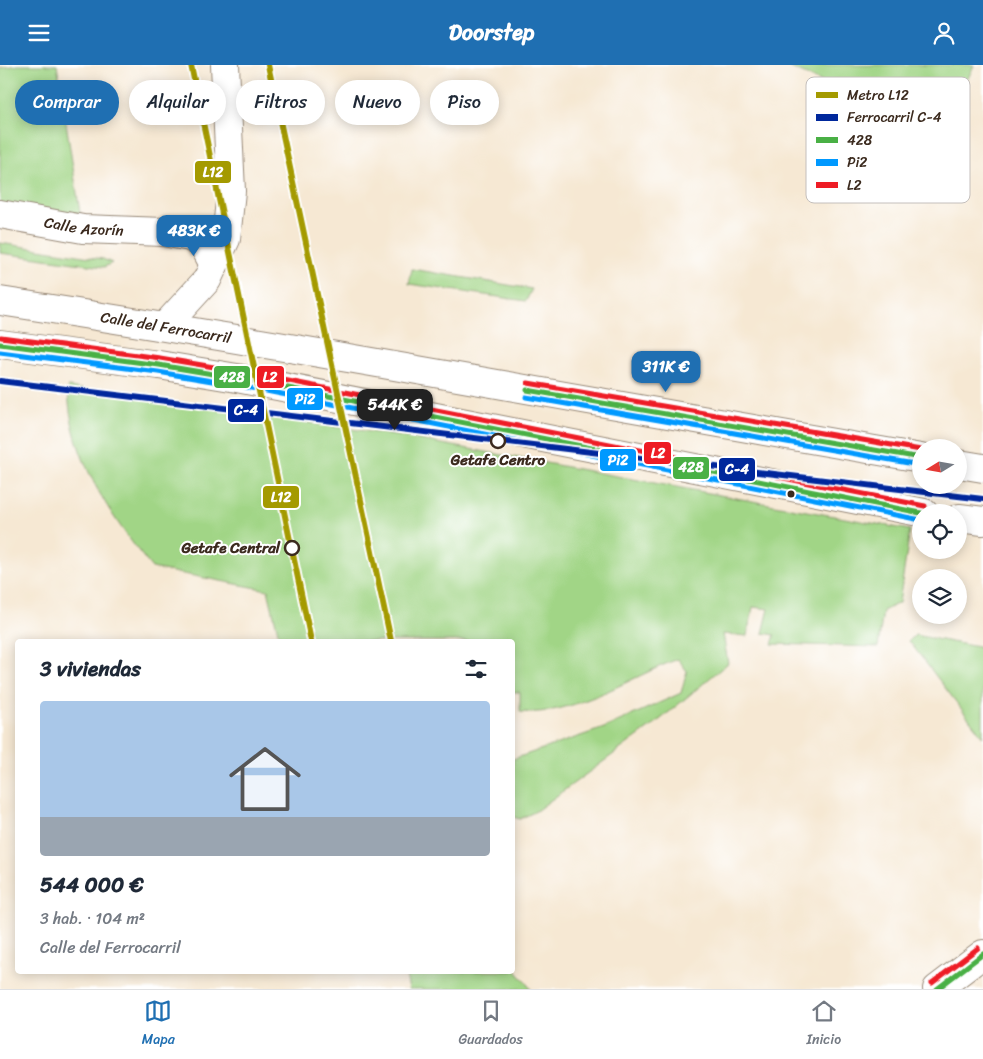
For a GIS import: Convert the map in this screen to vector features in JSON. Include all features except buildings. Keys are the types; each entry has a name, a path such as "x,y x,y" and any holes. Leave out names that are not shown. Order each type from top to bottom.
{"street":[{"path":"165,326 207,280 226,239 231,191 225,65"},
{"name":"Calle Azorín","path":"0,214 83,229 164,232 190,237 203,244 214,265"},
{"name":"Calle del Ferrocarril","path":"0,301 165,326 582,401 912,456"},
{"path":"0,345 159,365 237,378 912,511"},
{"path":"968,466 983,468"},
{"path":"967,519 983,521"},
{"path":"937,989 983,954"}],"green space":[{"path":"17,65 57,65 59,80 15,80 15,125 66,125 81,219 0,205 0,68"},
{"path":"784,65 974,65 969,77 811,77"},
{"path":"0,243 103,259 112,263 104,267 0,253"},
{"path":"412,269 532,289 526,301 409,284"},
{"path":"68,387 399,436 910,530 899,603 883,611 878,647 772,644 775,635 763,633 769,609 753,607 747,636 723,634 728,663 656,723 536,811 520,819 515,818 515,758 604,728 681,693 687,671 678,659 581,702 540,712 520,712 520,692 515,692 515,639 280,639 268,590 152,568 121,527 95,484 84,461 70,412"},
{"path":"915,635 983,648 983,737 909,641"},
{"path":"515,969 531,989 409,989 406,974 515,974"}],"metro line":[{"name":"L12","path":"191,65 311,639"},
{"name":"L12","path":"268,65 391,639"}],"rail line":[{"name":"C-4","path":"0,381 983,499"}],"transit line":[{"name":"L2","path":"1,337 160,358 238,371 915,504"},
{"name":"428","path":"0,344 159,365 237,378 912,511"},
{"name":"Pi2","path":"0,352 158,372 236,385 912,518"},
{"name":"L2","path":"528,383 912,448"},
{"name":"428","path":"527,390 912,456"},
{"name":"Pi2","path":"526,397 912,464"},
{"name":"L2","path":"932,983 978,948"},
{"name":"428","path":"937,989 983,954"}],"place":[{"name":"Getafe Centro","path":"498,441"},
{"name":"Getafe Central","path":"292,548"}]}
